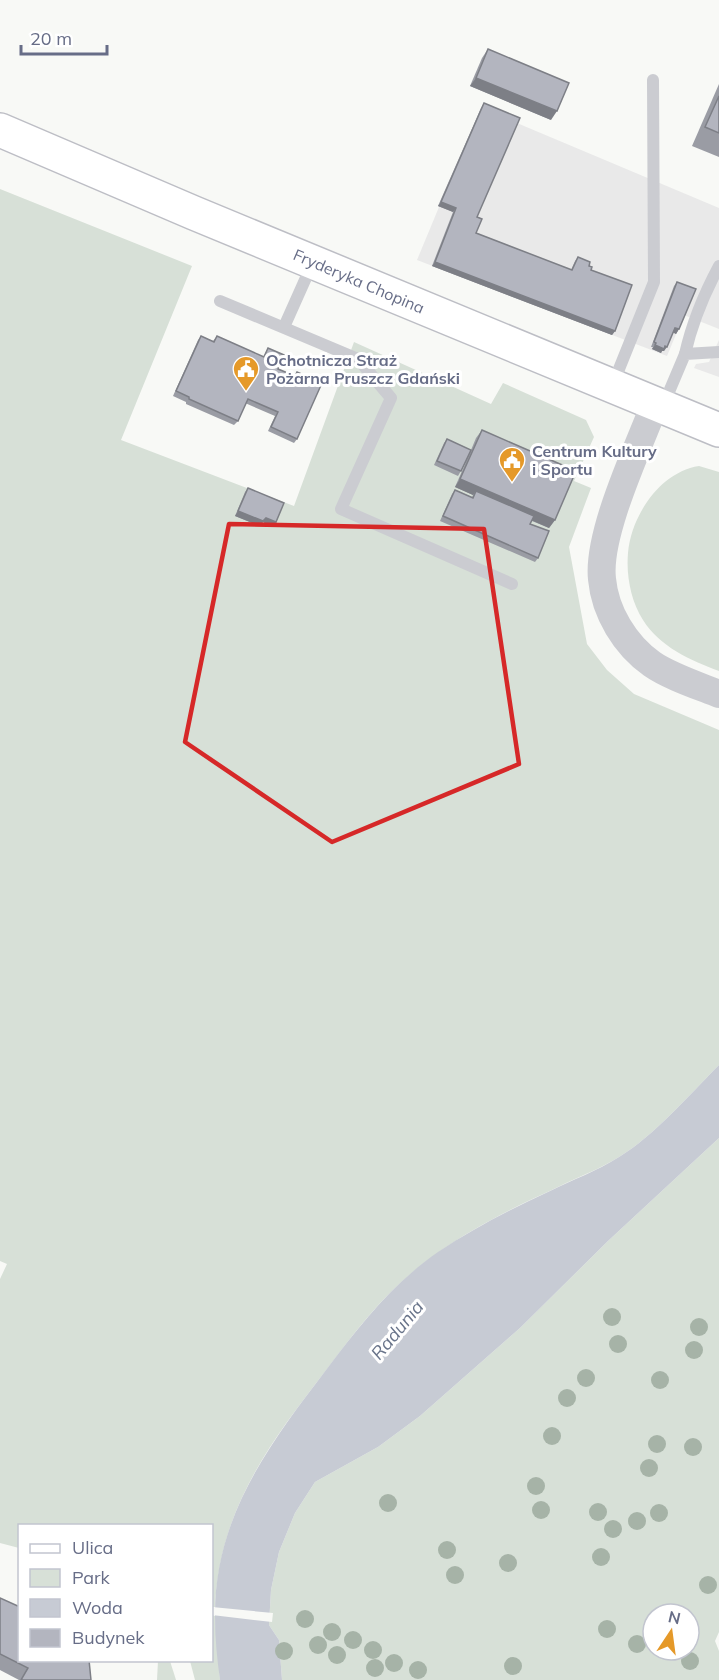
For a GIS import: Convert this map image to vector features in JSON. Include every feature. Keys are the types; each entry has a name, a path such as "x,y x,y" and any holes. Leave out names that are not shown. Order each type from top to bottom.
{"main road":[{"name":"Fryderyka Chopina","path":"0,130 719,430"}],"street":[{"path":"659,405 611,519 603,558 602,578 607,602 619,628 634,649 653,665 719,694"}],"lane":[{"path":"612,385 654,282 653,80"},
{"path":"284,327 313,262"},
{"path":"659,405 684,354 705,292 719,266"},
{"path":"220,301 358,359 391,398 342,509 512,584"},
{"path":"684,354 719,352"}],"highlighted area":[{"path":"229,524 484,529 519,764 332,842 185,742"}],"shaded area":[{"path":"481,108 719,208 719,329 684,315 667,356 417,260"},
{"path":"719,340 719,377 694,368 696,364 709,362"}],"green space":[{"path":"0,189 192,266 121,440 294,506 354,342 491,404 503,383 586,420 594,437 574,481 591,488 569,547 587,644 607,670 634,694 719,730 719,1065 671,1114 632,1148 604,1165 464,1235 419,1267 389,1294 351,1337 286,1424 251,1479 226,1539 219,1571 215,1607 213,1607 213,1524 18,1524 18,1548 0,1543 0,1279 7,1264 0,1261"},
{"path":"699,466 719,472 719,671 676,652 658,638 643,620 635,605 628,570 630,539 650,498 672,477"},
{"path":"719,1138 719,1632 715,1641 719,1651 719,1680 282,1680 279,1640 269,1625 271,1590 279,1552 295,1513 315,1482 378,1447 420,1416 520,1328 608,1241"},
{"path":"213,1615 215,1616 220,1680 195,1680 190,1662 213,1662"},
{"path":"158,1662 170,1662 176,1680 157,1680"}],"water":[{"name":"Radunia","path":"719,1065 719,1138 608,1241 520,1328 420,1416 378,1447 315,1482 295,1513 279,1552 271,1590 269,1625 279,1640 282,1680 220,1680 215,1625 217,1581 224,1547 235,1515 249,1484 284,1426 351,1337 391,1292 421,1264 493,1219 619,1157 645,1138"}],"pier":[{"path":"213,1607 273,1613 272,1622 213,1615"}],"building":[{"path":"488,49 569,83 557,111 476,78"},
{"path":"719,96 719,133 705,127"},
{"path":"484,103 520,118 477,217 482,219 476,233 572,270 578,257 590,262 591,270 632,285 615,331 435,262 456,208 441,202"},
{"path":"677,282 696,289 679,329 675,328 664,349 655,345 654,342"},
{"name":"Ochotnicza Straż Pożarna Pruszcz Gdański","path":"201,336 214,342 217,336 264,357 268,348 284,355 278,369 295,376 297,372 322,383 297,439 271,427 278,412 248,399 238,421 176,391"},
{"name":"Centrum Kultury i Sportu","path":"482,430 576,471 555,520 460,479"},
{"path":"447,439 471,450 461,471 437,461"},
{"path":"248,488 284,503 276,522 266,518 263,521 238,511"},
{"path":"455,490 473,498 476,491 534,516 530,524 549,531 538,558 443,516"},
{"path":"0,1598 18,1606 18,1662 89,1662 91,1680 21,1680 28,1668 0,1654"}],"place":[{"name":"Ochotnicza Straż Pożarna Pruszcz Gdański","path":"246,392"},
{"name":"Centrum Kultury i Sportu","path":"512,483"}]}
